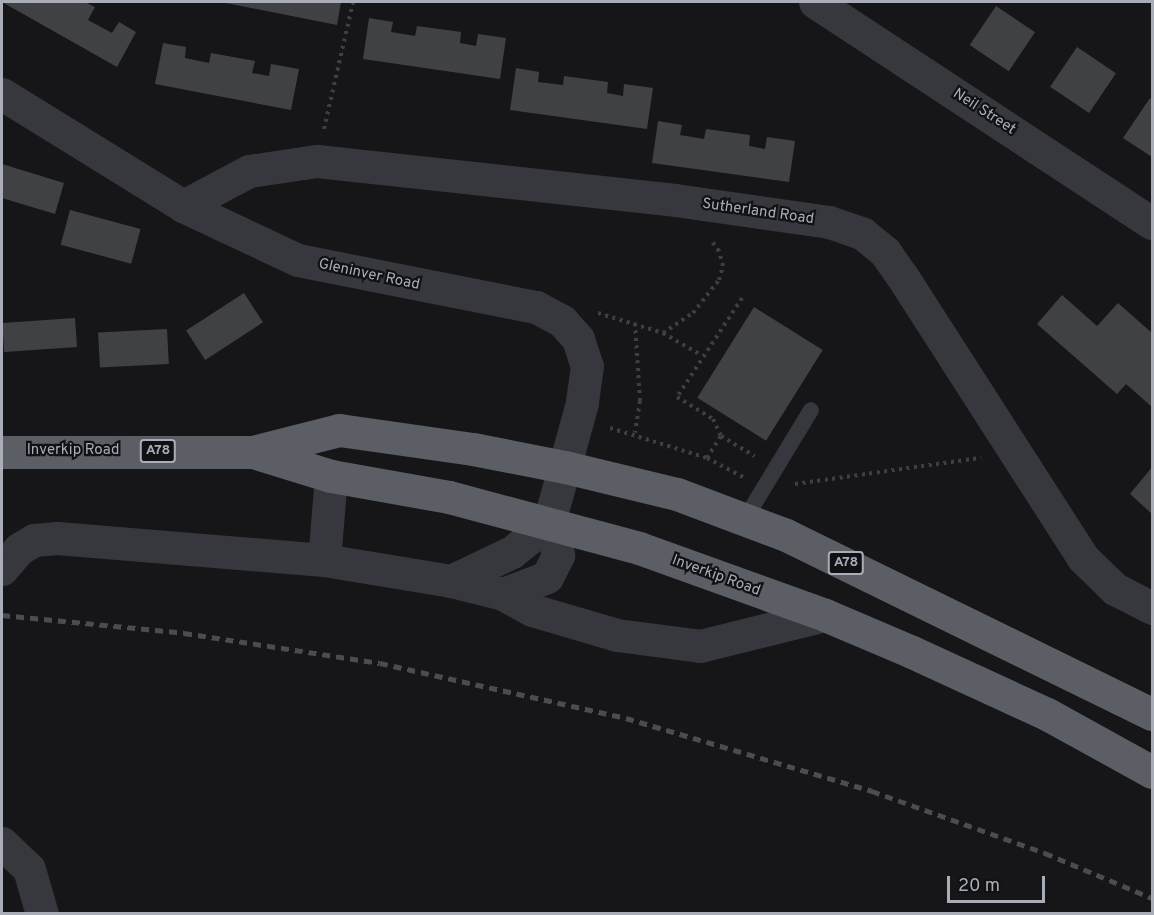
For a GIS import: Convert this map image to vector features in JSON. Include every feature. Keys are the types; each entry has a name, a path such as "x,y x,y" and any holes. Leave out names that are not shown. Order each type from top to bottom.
{"highway":[{"name":"Inverkip Road","path":"2,452 253,452 339,430 473,449 565,467 677,494 745,519 913,594 1152,714"},
{"name":"Inverkip Road","path":"253,452 331,476 449,496 639,548 825,615 1047,714 1152,772"}],"street":[{"name":"Neil Street","path":"815,2 1152,223"},
{"name":"Gleninver Road","path":"2,94 183,206 298,260 536,307 562,321 578,339 587,366 577,422 549,522"},
{"name":"Sutherland Road","path":"183,206 249,171 317,160 675,200 829,222 863,234 885,252 902,276 1083,558 1115,589 1152,608"},
{"path":"324,560 331,476"},
{"path":"451,580 512,552 549,522 558,555 547,577 503,594"},
{"path":"2,569 19,549 34,540 57,538 324,560 451,580 503,594 532,610 617,635 700,646 825,615"},
{"path":"2,843 29,869 42,914"}],"lane":[{"path":"745,519 811,410"}],"path":[{"path":"317,160 353,2"},
{"path":"663,333 693,313 719,280 723,266 719,251 675,200"},
{"path":"742,298 701,355 677,397 713,419 721,436 755,458"},
{"path":"562,321 603,312 663,333 701,355"},
{"path":"635,323 640,401 635,434"},
{"path":"577,422 635,434 706,458 764,488"},
{"path":"706,458 721,436"},
{"path":"822,481 1014,453"}],"building":[{"path":"2,2 85,2 95,7 88,20 112,33 119,22 136,32 117,67"},
{"path":"221,2 341,2 337,25"},
{"path":"996,6 1035,32 1009,71 970,45"},
{"path":"369,18 393,22 391,32 415,36 417,26 461,32 460,43 476,46 478,34 506,38 500,79 363,59"},
{"path":"163,43 186,47 185,58 209,63 211,53 255,61 252,73 269,76 271,64 299,69 291,110 155,84"},
{"path":"1077,47 1116,73 1089,113 1050,87"},
{"path":"516,68 539,72 538,82 563,85 564,76 608,82 607,93 623,96 624,84 653,88 647,129 510,110"},
{"path":"1150,98 1152,100 1152,157 1123,138"},
{"path":"658,121 682,125 680,135 704,139 706,129 750,135 749,146 765,149 767,137 795,141 789,182 652,163"},
{"path":"2,164 64,183 55,214 2,198"},
{"path":"70,210 141,229 131,264 61,245"},
{"path":"244,293 263,322 205,360 186,331"},
{"path":"1062,295 1097,326 1118,303 1152,333 1152,407 1126,384 1117,394 1037,324"},
{"path":"754,307 823,350 766,441 697,398"},
{"path":"75,318 77,347 4,352 2,323"},
{"path":"167,329 169,364 100,368 98,333"},
{"path":"1152,467 1152,514 1130,494"}],"railway":[{"path":"2,615 184,633 380,663 626,718 872,791 1045,853 1152,898"}]}
